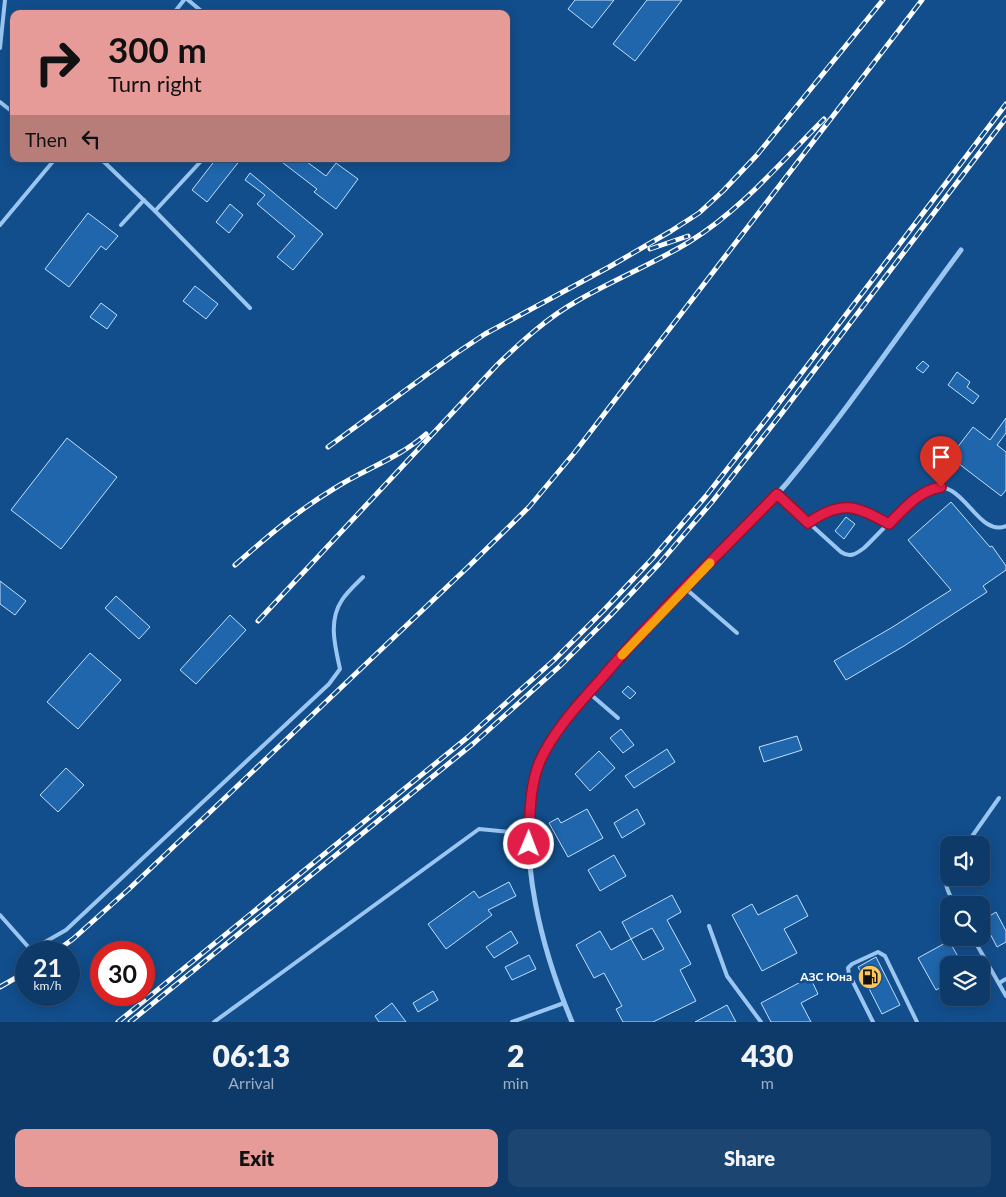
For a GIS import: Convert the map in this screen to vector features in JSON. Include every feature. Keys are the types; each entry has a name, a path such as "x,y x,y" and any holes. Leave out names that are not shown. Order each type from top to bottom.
{"street":[{"path":"572,1022 543,939 530,875 530,808 534,779 541,760 556,735 615,662 777,494 850,405 961,250"}],"lane":[{"path":"0,48 5,0"},
{"path":"176,10 184,0"},
{"path":"188,0 201,10"},
{"path":"0,102 10,110"},
{"path":"0,225 52,162"},
{"path":"104,162 250,308"},
{"path":"155,211 200,162"},
{"path":"121,225 144,200"},
{"path":"777,494 840,552 853,555 864,548 922,494 931,489 941,487 951,491 963,500 988,525 994,528 1006,526"},
{"path":"808,523 829,510 850,507 863,510 889,524"},
{"path":"0,915 32,950 66,930 221,787 329,684 340,669 335,649 333,623 341,601 363,577"},
{"path":"685,588 738,633"},
{"path":"589,693 618,718"},
{"path":"972,836 999,798"},
{"path":"214,1022 479,829 530,834"},
{"path":"709,926 727,976 761,1022"},
{"path":"978,946 1006,996"},
{"path":"873,1022 849,974 848,968 852,964 878,952 885,956 917,1022"},
{"path":"999,983 1006,979"},
{"path":"512,1022 564,1003"}],"building":[{"path":"575,0 614,0 592,28 568,9"},
{"path":"647,0 682,0 635,61 613,44"},
{"path":"214,162 239,162 207,202 192,190"},
{"path":"282,162 307,162 326,176 336,163 358,179 336,209 314,192 317,189"},
{"path":"250,173 323,234 293,270 277,257 295,236 257,204 265,195 245,180"},
{"path":"230,204 243,215 229,233 216,222"},
{"path":"88,213 118,236 106,250 101,246 69,287 45,269"},
{"path":"195,286 218,304 206,319 183,301"},
{"path":"101,303 117,315 107,329 90,317"},
{"path":"923,361 929,366 923,373 916,368"},
{"path":"957,372 970,382 967,387 979,396 973,404 948,385"},
{"path":"1006,418 1006,433 997,445 1006,452 1006,490 1001,496 950,457 973,427 990,440"},
{"path":"67,438 117,477 61,549 11,510"},
{"path":"951,502 990,547 992,546 1006,566 1006,570 983,586 987,592 904,646 846,680 834,661 951,590 908,540"},
{"path":"846,517 855,524 844,539 835,531"},
{"path":"0,581 26,601 15,615 0,604"},
{"path":"116,596 150,627 139,639 105,608"},
{"path":"230,615 246,630 196,684 180,670"},
{"path":"90,653 121,680 78,729 47,702"},
{"path":"628,686 636,693 630,699 622,692"},
{"path":"621,729 634,745 623,753 610,738"},
{"path":"797,736 802,750 764,762 759,747"},
{"path":"667,749 675,762 634,788 625,776"},
{"path":"599,751 615,768 590,791 575,774"},
{"path":"66,768 84,785 58,812 40,795"},
{"path":"587,809 603,838 568,857 549,823 558,818 561,823"},
{"path":"637,809 645,824 622,838 614,823"},
{"path":"614,855 626,876 600,891 588,870"},
{"path":"509,882 516,896 488,910 492,915 446,949 428,924 474,891 479,898"},
{"path":"672,895 681,912 667,920 691,964 680,970 696,1001 653,1022 623,1022 616,1009 622,1006 604,973 594,978 576,945 600,931 611,950 631,939 622,922","holes":["652,928 664,949 643,960 631,939"]},
{"path":"797,895 808,916 784,929 797,953 762,971 732,915 752,904 758,915"},
{"path":"996,912 1006,931 1006,942 997,947 990,934 990,916"},
{"path":"511,931 518,943 494,958 486,947"},
{"path":"940,946 952,946 958,956 940,956 940,988 936,990 918,958"},
{"path":"529,955 536,969 512,980 505,967"},
{"path":"876,957 900,1005 882,1014 858,967"},
{"path":"810,977 818,994 801,1003 811,1022 771,1022 761,1003"},
{"path":"433,991 438,1000 418,1012 413,1003"},
{"path":"392,1003 406,1022 379,1022 375,1016"},
{"path":"727,1005 736,1022 695,1022"}],"railway":[{"path":"328,447 485,334 609,267 699,213 757,155 883,0"},
{"path":"70,941 129,889 529,507 575,452 922,0"},
{"path":"118,1022 468,737 554,660 603,611 652,559 706,496 1006,104"},
{"path":"130,1022 474,743 560,666 610,616 659,564 712,502 1006,118"},
{"path":"258,621 497,365 525,339 545,322 577,301 675,250 708,229 760,185 824,119"},
{"path":"650,249 688,236"},
{"path":"235,565 295,515 321,497 346,481 405,450 426,434"},
{"path":"0,987 15,978"}],"slow traffic":[{"path":"622,655 710,563"}],"place":[{"name":"АЗС Юна","path":"870,977"}],"route":[{"path":"529,844 530,808 534,779 541,760 556,735 615,662 777,494 808,523 829,510 850,507 863,510 889,524 922,494 931,489 941,487"}]}
